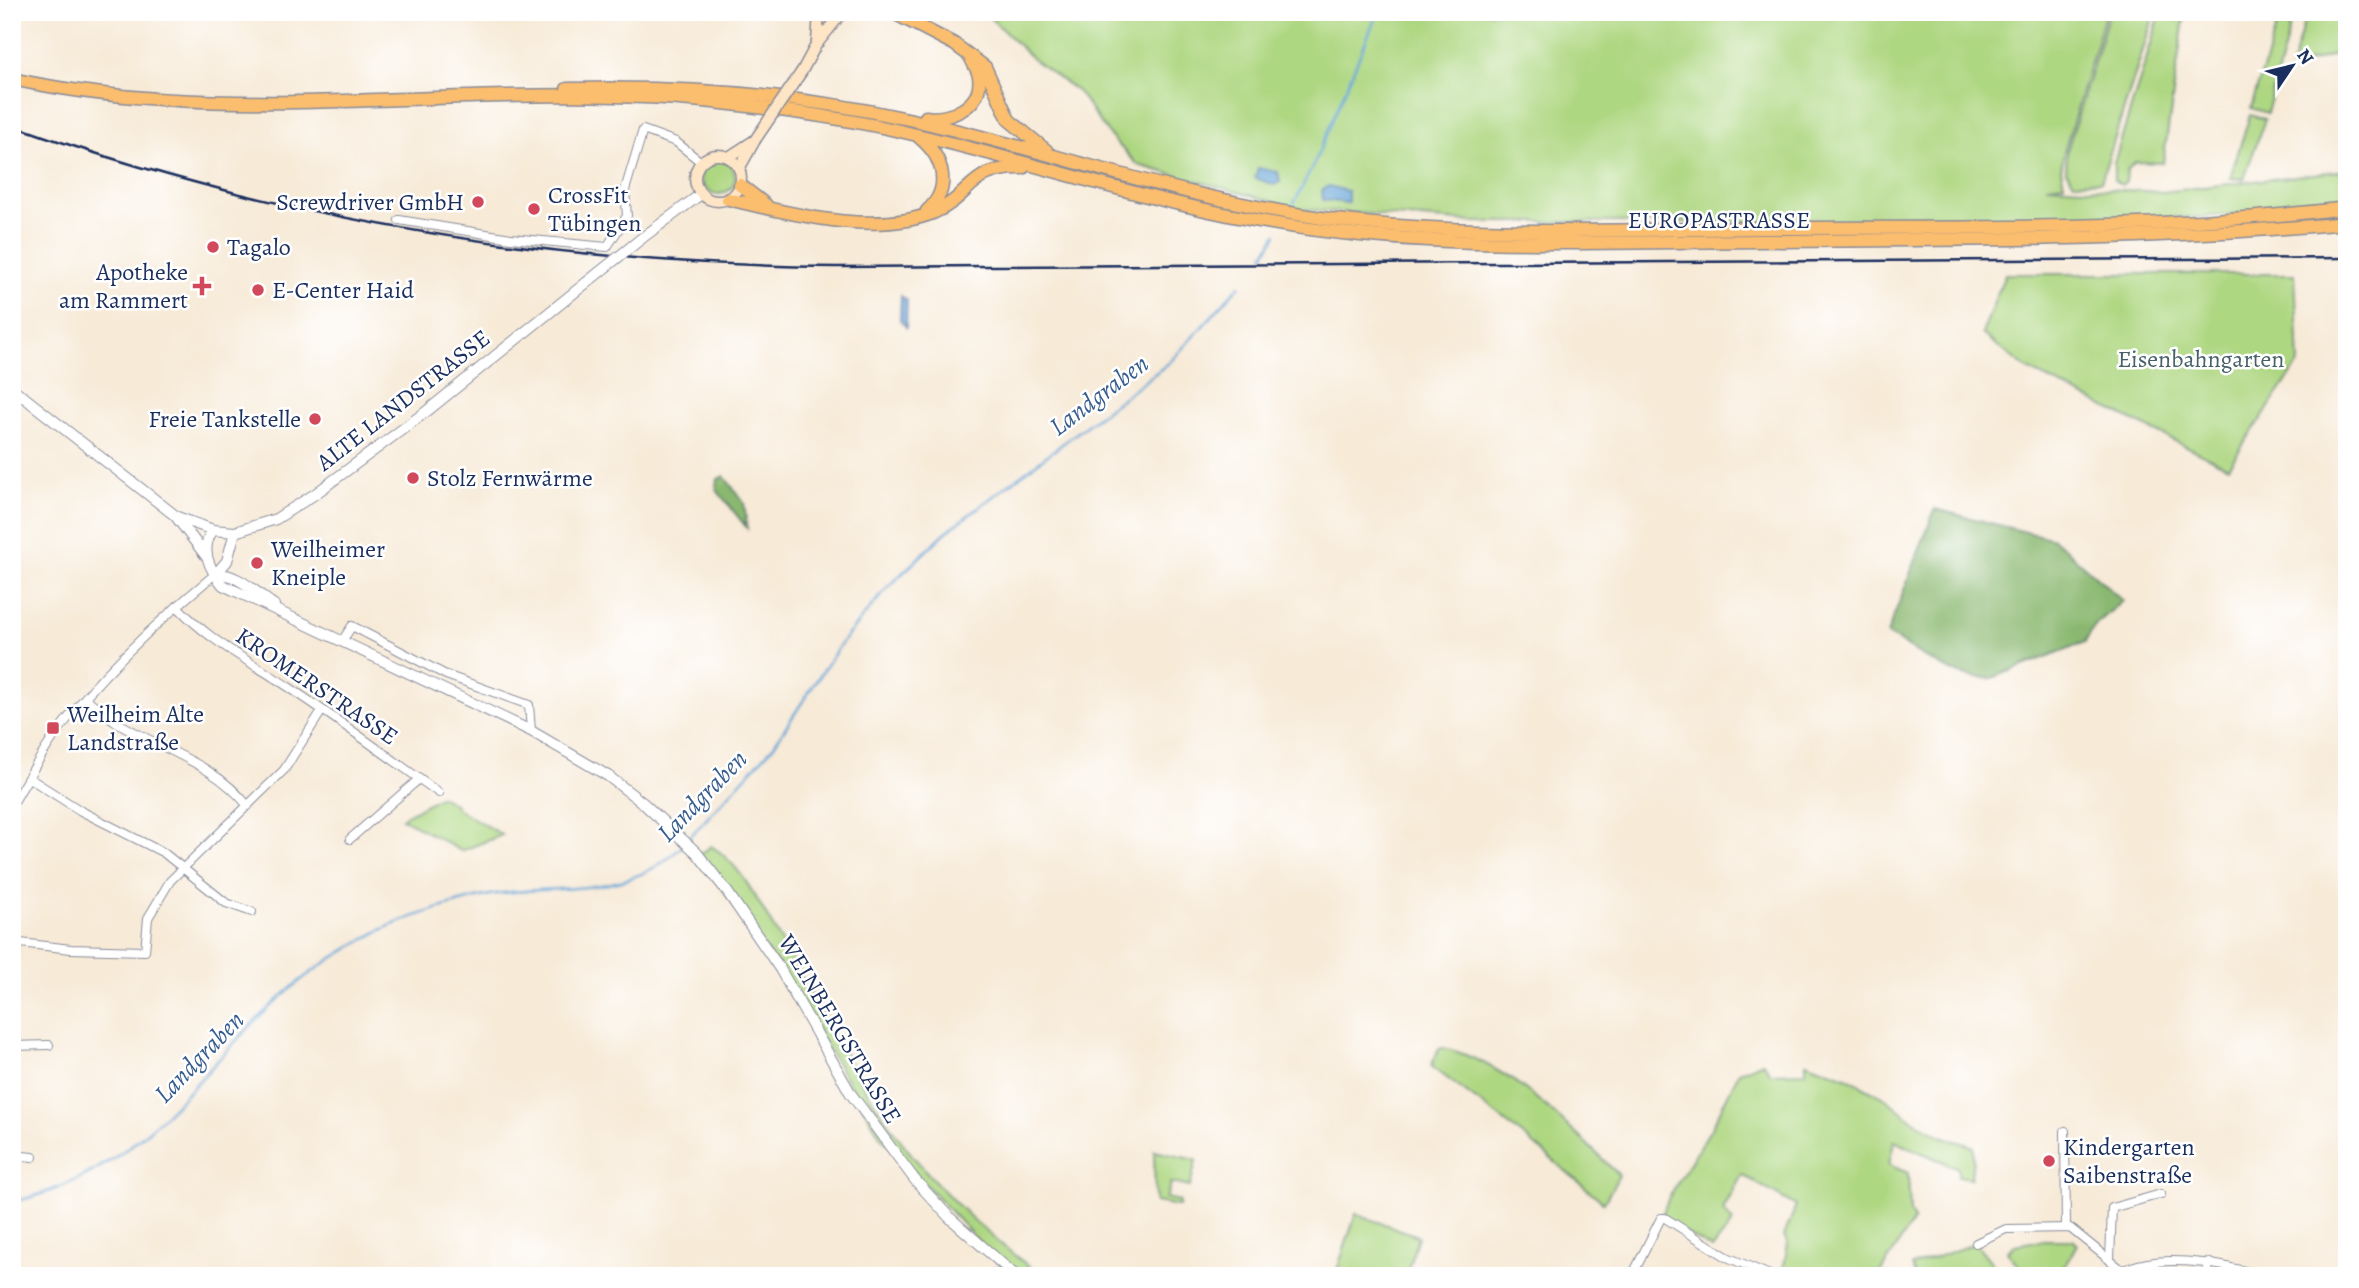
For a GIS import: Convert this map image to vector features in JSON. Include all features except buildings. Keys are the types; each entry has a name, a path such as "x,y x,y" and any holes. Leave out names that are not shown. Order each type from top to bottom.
{"main road":[{"path":"816,45 822,12 843,13"},
{"path":"728,199 740,185 739,169 755,140 802,71 816,45 843,13"},
{"path":"891,13 968,53 985,67 1009,120 1037,145 1065,162"},
{"path":"508,95 554,89 679,89 826,104 905,118 915,115 936,119 952,116 966,108 978,87 979,76 968,53"},
{"path":"12,79 88,93 188,103 305,104 508,95 727,103 914,134 1048,169"},
{"name":"EUROPASTRASSE","path":"905,118 1117,175 1279,211 1412,226 1553,229 2113,225 2237,219 2347,208"},
{"path":"914,134 939,159 943,186 933,206 922,216"},
{"path":"729,158 755,140"},
{"path":"739,169 729,158 716,155 701,162 695,178 701,194 714,201 728,199 802,217 860,221 922,216 951,202 984,174 1002,168 1048,169"},
{"name":"EUROPASTRASSE","path":"1048,169 1183,206 1285,226 1413,239 1546,243 2110,238 2347,223"},
{"path":"740,185 775,211"}],"street":[{"path":"399,220 547,243 607,247 627,216 625,190 643,130 676,142 701,162"},
{"name":"ALTE LANDSTRASSE","path":"177,517 213,530 235,532 276,519 315,494 427,411 642,238 701,194"},
{"path":"12,388 177,517 207,558 214,575 223,586 531,731 529,705 446,676 352,626 342,641"},
{"path":"207,558 206,545 213,530"},
{"path":"12,805 57,732 85,698 177,606 227,561 235,532"},
{"path":"227,561 232,577"},
{"path":"214,575 223,573 232,577 293,617"},
{"name":"KROMERSTRASSE","path":"177,606 198,629 291,689 439,793"},
{"path":"85,698 115,721 213,773 236,791 247,806"},
{"path":"12,942 71,949 141,952 148,946 148,918 154,902 170,880 285,770 321,712"},
{"name":"WEINBERGSTRASSE","path":"531,731 608,776 675,831 697,853 754,928 851,1094 881,1137 949,1217 1016,1276"},
{"path":"29,778 81,811 185,866 226,903 252,912"},
{"path":"350,839 419,779"},
{"path":"12,1046 49,1045"},
{"path":"2065,1131 2066,1227"},
{"path":"12,1154 33,1157"},
{"path":"2110,1259 2110,1209 2161,1194"},
{"path":"1632,1276 1661,1218 1727,1257 1772,1276"},
{"path":"1976,1243 2006,1229 2066,1227 2110,1259 2118,1273 2145,1264 2210,1264 2261,1276"},
{"path":"2205,1276 2210,1264"}],"green space":[{"path":"984,12 2106,12 2065,149 2061,169 2064,184 2046,186 2162,192 2347,170 2347,204 2201,217 1855,222 1474,222 1300,209 1138,165 1111,137 1078,92 1034,60"},
{"path":"2109,12 2155,12 2101,181 2074,182 2066,171 2067,151"},
{"path":"2161,12 2185,12 2163,163 2135,162 2127,170 2126,181 2122,185 2114,180 2114,163"},
{"path":"2281,12 2294,12 2267,113 2251,108"},
{"path":"2307,12 2347,12 2347,51 2291,67"},
{"path":"2250,115 2265,119 2244,179 2230,178"},
{"path":"718,160 730,165 735,177 730,189 718,194 706,189 701,177 706,165"},
{"name":"Eisenbahngarten","path":"2005,274 2295,274 2299,363 2228,467 2027,369 1982,334"},
{"path":"724,476 744,503 747,528 716,489 718,479"},
{"path":"1935,509 2054,539 2123,601 2096,624 2085,642 1992,678 1978,678 1951,671 1887,634"},
{"path":"441,796 502,835 461,851 402,818"},
{"path":"711,846 731,862 748,884 852,1065 895,1133 933,1179 974,1221 1042,1276 1011,1276 881,1137 780,969 699,856"},
{"path":"1439,1049 1469,1056 1493,1068 1560,1118 1619,1175 1604,1203 1524,1136 1431,1066"},
{"path":"1763,1062 1770,1073 1806,1072 1806,1062 1846,1077 1885,1098 1911,1119 1941,1136 1974,1147 1971,1178 1958,1176 1958,1168 1894,1141 1889,1165 1908,1173 1910,1212 1914,1220 1878,1276 1782,1276 1788,1244 1784,1236 1796,1206 1742,1175 1723,1210 1733,1222 1712,1249 1661,1218 1669,1197 1712,1127 1739,1072"},
{"path":"1154,1151 1196,1160 1190,1187 1171,1183 1166,1198 1180,1201 1179,1206 1155,1202"},
{"path":"1356,1214 1418,1236 1406,1276 1335,1276"},
{"path":"2043,1240 2073,1240 2077,1244 2067,1262 2058,1271 2053,1274 2026,1276 2007,1251 2015,1245"},
{"path":"1976,1243 2002,1276 1915,1276 1912,1266"}],"water":[{"path":"1258,168 1278,172 1280,182 1274,185 1255,178"},
{"path":"1328,186 1348,191 1348,203 1323,200 1322,190"},
{"path":"901,296 907,300 906,327 900,320"},
{"path":"2347,1164 2347,1276 2345,1276 2341,1236"}],"waterway":[{"name":"Landgraben","path":"1293,205 1314,164 1378,12"},
{"name":"Landgraben","path":"1264,255 1277,234"},
{"name":"Landgraben","path":"687,840 772,748 842,642 888,587 945,533 1170,362 1240,285"},
{"name":"Landgraben","path":"12,1202 58,1188 98,1168 133,1144 165,1116 255,1021 289,990 320,966 377,932 421,914 490,895 621,881 664,862 683,845"}],"railway":[{"path":"12,125 113,159 316,212 522,247 731,264 837,267 2347,258"}],"place":[{"name":"Screwdriver GmbH","path":"478,202"},
{"name":"CrossFit Tübingen","path":"534,209"},
{"name":"Tagalo","path":"213,247"},
{"name":"Apotheke am Rammert","path":"202,286"},
{"name":"E-Center Haid","path":"258,290"},
{"name":"Freie Tankstelle","path":"315,419"},
{"name":"Stolz Fernwärme","path":"413,478"},
{"name":"Weilheimer Kneiple","path":"257,563"},
{"name":"Weilheim Alte Landstraße","path":"53,728"},
{"name":"Kindergarten Saibenstraße","path":"2049,1161"}]}
